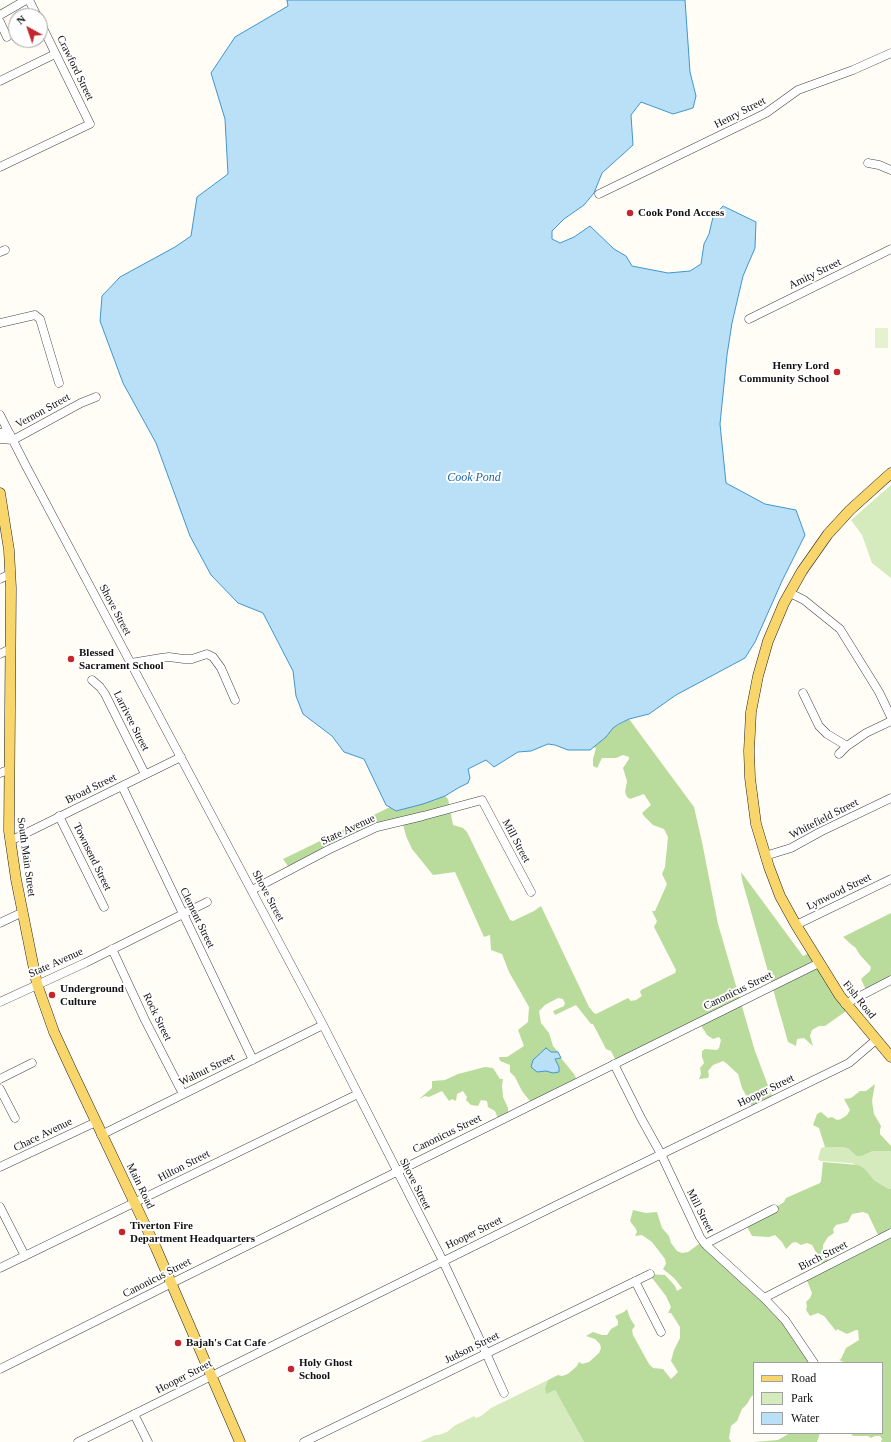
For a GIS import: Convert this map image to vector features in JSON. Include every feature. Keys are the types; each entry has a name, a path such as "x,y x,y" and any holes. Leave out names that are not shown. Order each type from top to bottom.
{"main road":[{"name":"Fish Road","path":"891,473 850,510 828,534 810,559 790,593 773,627 755,688 750,725 749,765 756,824 765,856 777,889 813,954 845,1004 877,1039 891,1057"},
{"name":"South Main Street","path":"0,493 8,545 10,574 10,649 4,772 10,841 22,912 37,984"},
{"name":"Main Road","path":"37,984 54,1032 101,1135 135,1203 172,1283 240,1442"}],"street":[{"path":"0,15 28,0"},
{"path":"0,22 7,37"},
{"name":"Crawford Street","path":"0,167 90,124 48,39"},
{"name":"Henry Street","path":"599,194 766,113 798,90 852,70 891,53"},
{"path":"0,81 55,54"},
{"path":"868,163 891,170"},
{"name":"Amity Street","path":"749,319 891,249"},
{"path":"0,323 35,315 40,319 60,383"},
{"name":"Vernon Street","path":"0,439 11,437 96,397"},
{"name":"Shove Street","path":"0,415 324,1025 396,1172 443,1261 504,1393"},
{"name":"Vernon Street","path":"0,433 11,437"},
{"path":"0,579 10,574"},
{"path":"790,593 804,600 840,629 875,685 891,717"},
{"path":"0,654 10,649"},
{"path":"131,663 140,660 169,657 184,659 207,654 213,656 221,668 235,700"},
{"name":"Larrivee Street","path":"92,680 105,694 145,774"},
{"path":"803,693 819,726 827,734 847,746"},
{"path":"839,754 847,746 866,733 891,721"},
{"name":"Broad Street","path":"10,841 181,757"},
{"name":"Clement Street","path":"122,786 253,1060"},
{"name":"Whitefield Street","path":"765,856 791,848 820,832 891,798"},
{"name":"State Avenue","path":"252,890 328,850 377,827 482,800"},
{"name":"Mill Street","path":"482,800 531,892"},
{"name":"Townsend Street","path":"59,816 104,907"},
{"name":"Lynwood Street","path":"796,925 891,879"},
{"name":"State Avenue","path":"0,1002 207,902"},
{"path":"0,922 22,912"},
{"name":"Rock Street","path":"112,949 145,1020 183,1094"},
{"name":"Canonicus Street","path":"0,1369 819,963"},
{"path":"845,1004 891,980"},
{"name":"Walnut Street","path":"101,1135 324,1025"},
{"name":"Hooper Street","path":"78,1442 443,1261 849,1063 877,1039"},
{"path":"0,1079 32,1063"},
{"name":"Mill Street","path":"614,1064 661,1154 695,1227 705,1244 764,1298 785,1320 813,1362"},
{"path":"0,1089 15,1118"},
{"name":"Hilton Street","path":"0,1268 358,1094"},
{"name":"Chace Avenue","path":"0,1168 96,1122"},
{"path":"0,1207 25,1256"},
{"path":"705,1244 774,1209"},
{"name":"Birch Street","path":"764,1298 891,1234"},
{"name":"Judson Street","path":"304,1442 650,1274"},
{"path":"636,1281 661,1332"},
{"path":"134,1414 148,1442"}],"green space":[{"path":"875,328 888,328 888,348 875,348"},
{"path":"891,485 891,578 872,563 862,535 851,520"},
{"path":"629,719 694,807 718,924 755,1051 773,1099 753,1108 742,1088 738,1074 723,1061 713,1065 708,1071 708,1078 699,1079 701,1074 700,1068 704,1063 702,1051 705,1049 717,1050 721,1040 719,1037 713,1039 707,1035 700,1024 616,1061 611,1051 606,1049 593,1024 591,1024 576,1005 555,1015 553,1011 564,1006 565,1003 563,999 558,998 545,1005 539,1011 541,1023 549,1033 553,1046 558,1052 551,1052 537,1072 546,1071 554,1059 561,1058 574,1074 578,1082 533,1105 522,1091 515,1077 510,1072 510,1065 500,1061 499,1057 507,1057 524,1046 518,1030 528,1022 529,1007 509,972 502,954 491,950 490,935 484,937 455,872 433,875 412,849 406,836 402,820 290,869 283,859 390,807 396,811 423,804 445,796 448,799 453,825 463,828 467,832 510,920 513,921 541,906 589,1007 594,1013 596,1014 628,998 631,1001 636,1000 642,996 640,992 641,990 675,973 676,970 654,927 657,921 652,911 655,911 667,884 662,874 665,867 668,837 664,829 653,825 642,813 651,805 644,794 630,799 627,797 625,792 627,781 623,768 629,757 623,755 616,758 602,758 597,768 593,766 596,748 593,747 606,737 613,728"},
{"path":"741,872 803,956 812,952 849,1009 825,1026 819,1026 812,1030 810,1036 813,1046 804,1038 797,1039 796,1046 788,1042"},
{"path":"891,913 891,981 867,992 861,979 870,971 871,967 855,947 843,937"},
{"path":"485,1067 493,1068 500,1079 503,1079 503,1097 508,1108 508,1117 499,1121 495,1111 488,1107 487,1101 481,1100 478,1106 471,1105 466,1100 467,1097 463,1091 457,1094 456,1101 452,1099 449,1101 442,1091 429,1097 425,1096 419,1099 432,1088 432,1081 445,1080 458,1074"},
{"path":"875,1084 872,1101 874,1114 881,1126 880,1134 891,1146 891,1151 873,1151 862,1156 856,1156 849,1149 843,1147 825,1147 819,1128 813,1125 817,1114 821,1112 828,1118 832,1117 837,1120 841,1119 847,1115 850,1110 844,1099 851,1098 860,1091 866,1091"},
{"path":"828,1146 849,1149 856,1156 862,1156 873,1151 891,1151 891,1189 874,1180 865,1169 851,1163 820,1161 818,1159 821,1148"},
{"path":"823,1162 858,1165 865,1169 874,1180 891,1189 891,1442 881,1442 882,1439 880,1436 871,1438 868,1436 853,1436 852,1434 883,1434 883,1362 844,1362 839,1360 841,1359 846,1348 859,1340 858,1330 847,1334 837,1329 836,1331 824,1316 818,1313 810,1316 806,1310 806,1302 812,1293 806,1278 824,1266 812,1245 807,1243 801,1245 796,1242 792,1243 786,1249 775,1235 769,1237 752,1236 745,1223 775,1208 784,1202 786,1198 820,1183","holes":["863,1212 868,1214 879,1237 830,1263 823,1251 823,1245 828,1237 834,1233 833,1229 836,1225 848,1222 852,1214"]},
{"path":"633,1210 646,1213 657,1212 662,1228 669,1236 671,1243 677,1251 682,1253 688,1252 703,1241 761,1295 812,1362 753,1362 753,1395 742,1409 737,1421 731,1426 729,1438 731,1442 584,1442 555,1390 546,1394 545,1388 548,1380 558,1375 562,1376 568,1374 577,1366 579,1362 582,1364 589,1362 599,1353 601,1348 600,1344 595,1339 586,1336 593,1332 607,1335 611,1329 618,1325 618,1321 615,1316 627,1309 635,1326 632,1330 633,1335 649,1364 653,1368 663,1369 671,1379 678,1372 671,1361 674,1350 680,1338 680,1327 671,1313 668,1313 671,1307 666,1296 649,1274 665,1275 675,1286 677,1291 682,1288 674,1278 663,1269 666,1264 665,1259 652,1242 642,1235 635,1236 637,1232 636,1229 630,1221"},
{"path":"548,1380 545,1388 546,1393 555,1390 584,1442 420,1442 435,1435 447,1432 454,1426 474,1416 476,1418 481,1416 491,1408"},
{"path":"788,1434 820,1434 817,1442 753,1442 778,1440"}],"water":[{"name":"Cook Pond","path":"287,0 685,0 690,72 696,96 693,108 673,114 641,102 631,115 633,145 602,173 594,193 584,205 564,219 552,231 552,239 560,243 574,237 590,226 614,249 626,256 632,266 668,273 690,271 701,264 704,244 709,234 713,217 723,206 756,222 755,248 743,276 732,323 727,355 720,424 726,483 765,504 796,510 805,535 782,581 755,642 745,658 676,695 649,714 629,719 619,724 590,750 568,750 548,744 531,751 518,752 494,767 486,760 468,769 470,778 468,783 445,796 423,804 396,811 386,805 364,759 344,752 332,736 303,714 296,696 293,671 263,613 238,603 211,575 190,536 156,443 123,383 100,321 102,296 120,277 175,247 191,236 197,197 228,174 225,119 211,73 235,37 288,6"},
{"path":"546,1048 551,1052 558,1052 561,1058 555,1059 559,1067 559,1072 537,1072 531,1067 533,1060"}],"place":[{"name":"Cook Pond Access","path":"630,213"},
{"name":"Henry Lord Community School","path":"837,372"},
{"name":"Blessed Sacrament School","path":"71,659"},
{"name":"Underground Culture","path":"52,995"},
{"name":"Tiverton Fire Department Headquarters","path":"122,1232"},
{"name":"Bajah's Cat Cafe","path":"178,1343"},
{"name":"Holy Ghost School","path":"291,1369"}]}
